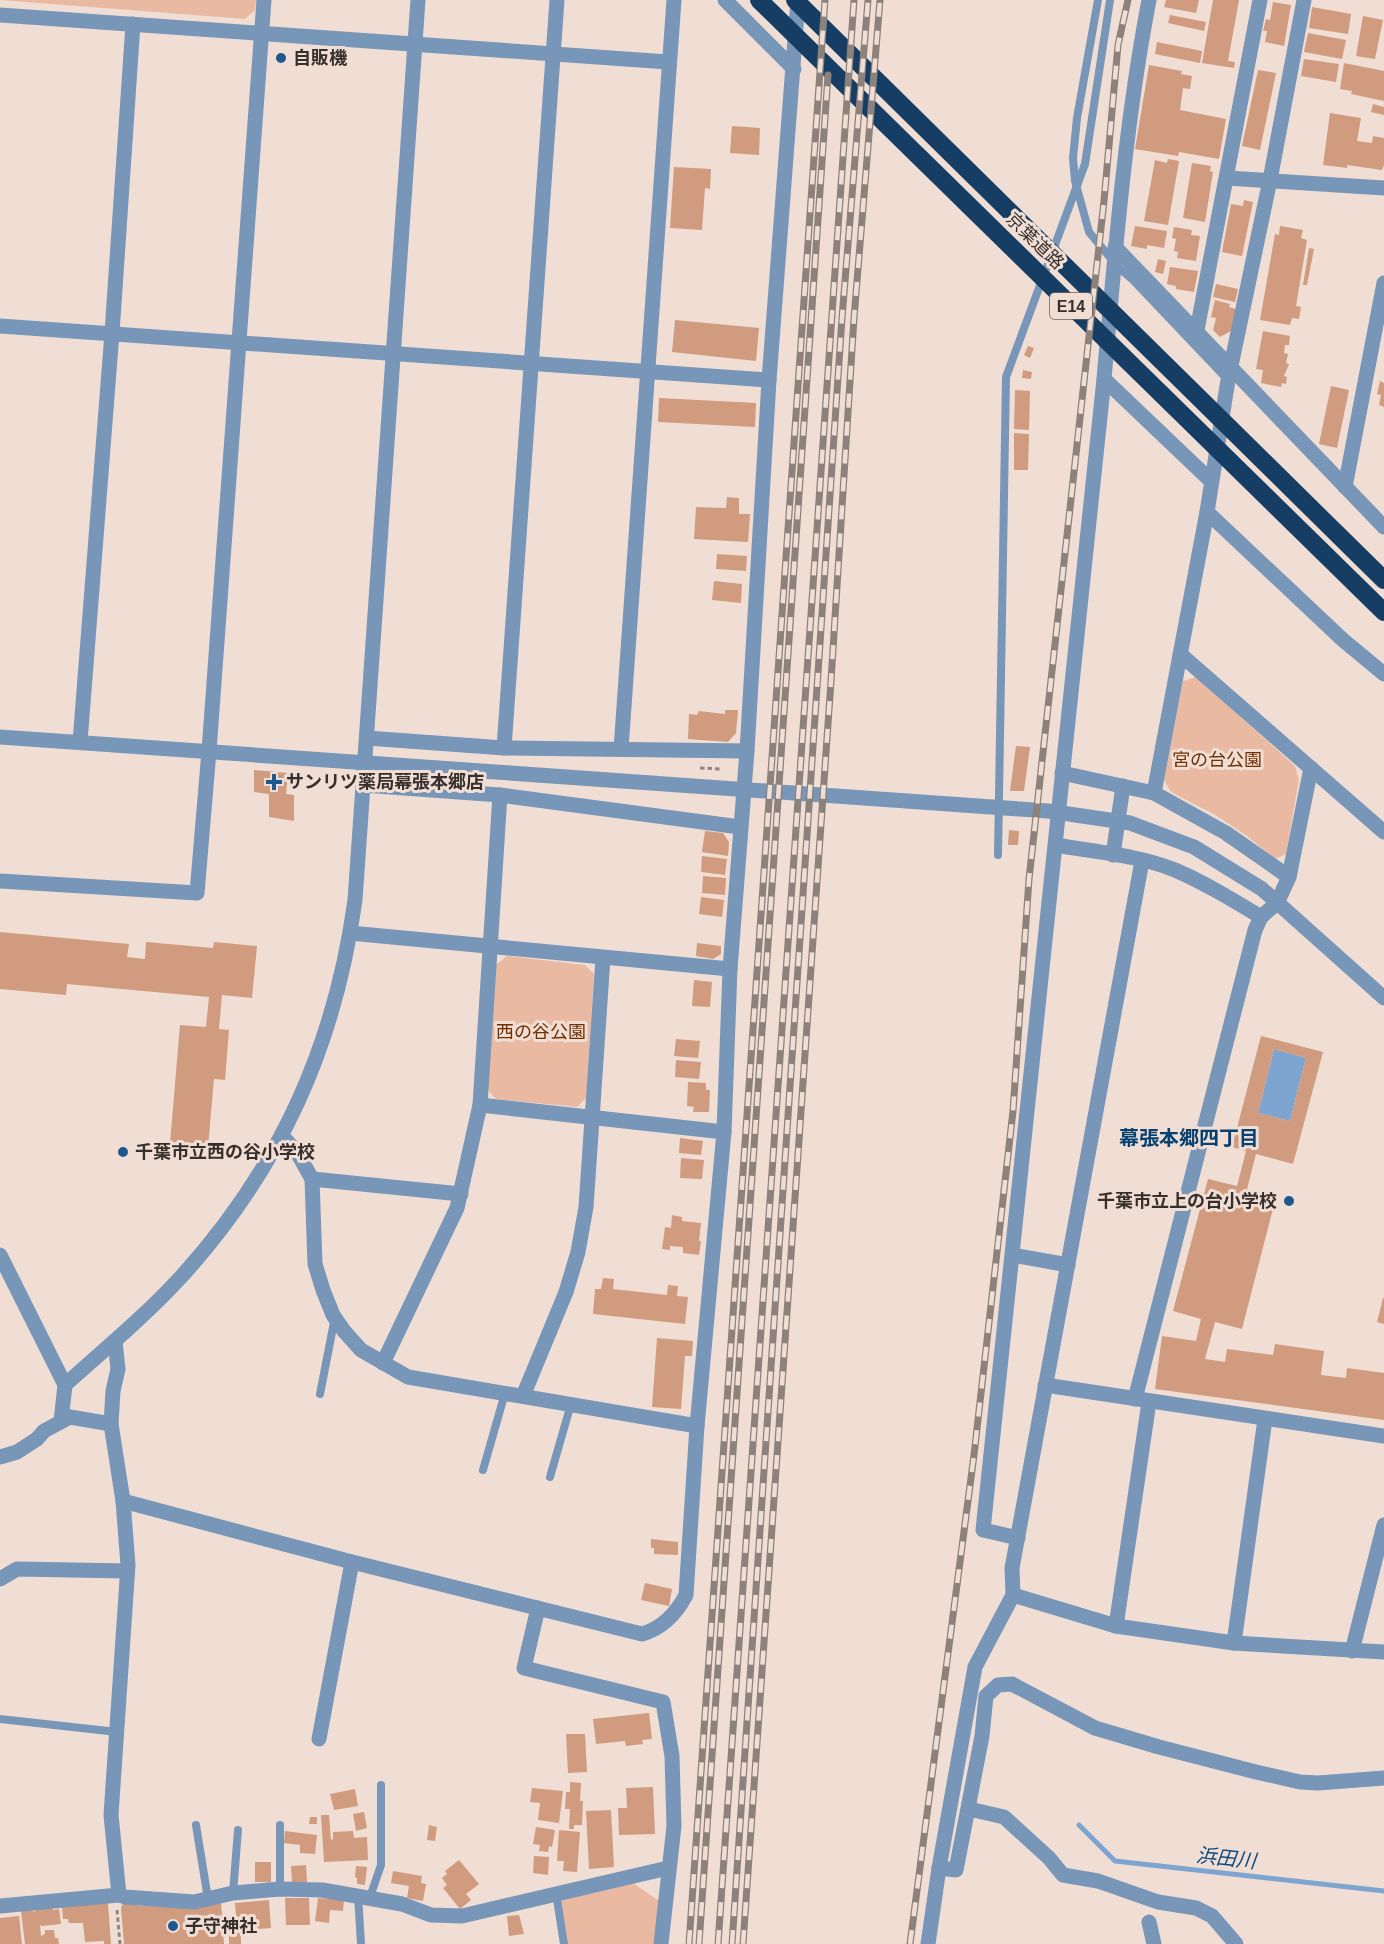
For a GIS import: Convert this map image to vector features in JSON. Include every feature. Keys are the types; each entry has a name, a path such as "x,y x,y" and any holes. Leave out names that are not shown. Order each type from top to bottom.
{"highway":[{"name":"京葉道路","path":"759,0 1384,612"},
{"name":"京葉道路","path":"796,0 1384,580"}],"street":[{"path":"0,881 197,893 264,0"},
{"path":"65,1385 115,1341 179,1279 204,1250 262,1170 282,1136 308,1083 330,1020 350,933 355,900 418,0"},
{"path":"504,748 557,0"},
{"path":"621,749 674,0"},
{"path":"725,0 794,69"},
{"path":"123,1501 352,1562 642,1634 653,1631 665,1623 678,1610 686,1595 697,1426 724,1132 730,969 747,751 770,380 794,69 796,0"},
{"path":"1017,1538 983,1530 1104,379 1115,247 1141,44 1149,0"},
{"path":"1197,330 1260,0"},
{"path":"1154,793 1207,512 1229,373 1270,180 1304,0"},
{"path":"0,15 668,62"},
{"path":"80,742 112,333 133,24"},
{"path":"1227,178 1384,188"},
{"path":"1115,247 1197,330 1229,373 1384,527"},
{"path":"1345,487 1381,320 1384,283"},
{"path":"0,326 770,380"},
{"path":"1104,379 1211,481"},
{"path":"1207,512 1343,640 1384,674"},
{"path":"1180,654 1384,832"},
{"path":"0,737 1048,811 1130,823 1194,847 1262,889 1384,998"},
{"path":"367,738 504,748 747,751"},
{"path":"1116,1626 1142,1401 1255,930 1261,917 1277,903 1288,877 1311,768"},
{"path":"1062,773 1154,793 1226,833 1288,877"},
{"path":"363,785 500,795 740,827"},
{"path":"1113,855 1123,786"},
{"path":"383,1363 458,1208 480,1105 500,795"},
{"path":"1056,845 1142,861 1173,870 1228,897 1261,917"},
{"path":"928,1944 939,1868 975,1667 1013,1595 1012,1568 1017,1538 1142,861"},
{"path":"350,933 730,969"},
{"path":"524,1396 566,1292 578,1252 586,1207 603,958"},
{"path":"480,1105 724,1132"},
{"path":"282,1136 297,1152 312,1179 315,1264 323,1290 335,1317 361,1350 408,1377 697,1426"},
{"path":"312,1179 461,1194"},
{"path":"0,1255 65,1385 61,1421"},
{"path":"1013,1255 1068,1265"},
{"path":"115,1341 118,1369 113,1390 111,1424 123,1501 128,1571 111,1815 118,1895"},
{"path":"1045,1385 1384,1436"},
{"path":"0,1457 17,1452 70,1417 111,1424"},
{"path":"1234,1642 1265,1419"},
{"path":"1352,1651 1384,1525"},
{"path":"318,1739 352,1562"},
{"path":"0,1579 17,1569 128,1571"},
{"path":"1013,1595 1116,1626 1234,1642 1384,1652"},
{"path":"538,1608 524,1668 663,1702 672,1756 674,1826 661,1944"},
{"path":"939,1868 956,1870 969,1809 986,1696 998,1685 1012,1684 1095,1728 1256,1772 1300,1782 1318,1783 1384,1778"},
{"path":"969,1809 1004,1817 1049,1858 1063,1875 1098,1881 1158,1902 1196,1908 1212,1916 1236,1944"},
{"path":"0,1906 118,1895 194,1902 233,1893 280,1889 322,1890 364,1896 402,1904 431,1915 462,1916 668,1868"},
{"path":"1149,1922 1154,1944"}],"lane":[{"path":"1098,0 1077,118 1073,158 1075,181 1089,232 1118,267 1229,373"},
{"path":"998,855 1006,377 1085,164 1110,0"},
{"path":"320,1394 335,1317"},
{"path":"483,1470 505,1393"},
{"path":"549,1477 571,1404"},
{"path":"0,1719 117,1732"},
{"path":"361,1944 364,1896 381,1865 381,1785"},
{"path":"196,1825 208,1899"},
{"path":"280,1825 280,1889"},
{"path":"233,1893 238,1830"},
{"path":"556,1893 564,1944"}],"path":[{"path":"118,1895 120,1944"}],"green space":[{"path":"0,0 256,0 255,10 245,19"},
{"name":"宮の台公園","path":"1196,677 1295,766 1299,780 1286,854 1275,859 1247,836 1217,816 1171,792 1164,780 1183,681"},
{"name":"西の谷公園","path":"507,956 585,965 594,974 586,1098 577,1107 496,1099 487,1089 496,965"},
{"path":"630,1881 659,1901 655,1944 567,1944 559,1897"}],"water":[{"path":"1274,1049 1306,1058 1290,1121 1258,1113"}],"building":[{"path":"1166,0 1199,0 1196,13 1164,7"},
{"path":"1213,0 1239,0 1228,61 1235,62 1234,68 1202,63"},
{"path":"1273,2 1291,5 1284,46 1265,42 1267,31 1263,31 1266,19 1270,20"},
{"path":"1312,7 1351,14 1348,34 1309,28"},
{"path":"1170,15 1206,22 1204,31 1168,23"},
{"path":"1363,16 1383,20 1375,59 1356,56"},
{"path":"1308,33 1346,40 1342,59 1304,52"},
{"path":"1157,42 1202,51 1200,63 1155,54"},
{"path":"1304,59 1339,64 1336,82 1301,76"},
{"path":"1344,63 1384,71 1384,101 1351,94 1352,91 1340,89"},
{"path":"1149,65 1182,71 1181,74 1192,76 1190,89 1183,88 1180,110 1226,119 1219,159 1179,152 1178,156 1135,149"},
{"path":"1258,70 1276,73 1260,150 1242,146"},
{"path":"1373,104 1384,107 1384,115 1371,112"},
{"path":"1330,113 1361,118 1357,141 1372,143 1373,136 1384,138 1382,170 1347,165 1347,168 1323,165"},
{"path":"732,126 760,128 759,155 730,153"},
{"path":"1168,159 1179,161 1168,225 1144,221 1155,160 1167,163"},
{"path":"1192,163 1211,166 1210,171 1213,172 1205,222 1183,218"},
{"path":"674,167 711,169 710,189 705,188 702,230 670,228"},
{"path":"1244,200 1253,202 1242,256 1222,252 1231,204 1243,206"},
{"path":"1135,226 1167,231 1164,248 1147,245 1147,249 1131,246"},
{"path":"1280,226 1303,230 1301,238 1307,240 1296,306 1301,307 1299,319 1292,318 1290,325 1260,320 1275,234 1279,235"},
{"path":"1174,227 1192,230 1191,235 1200,236 1196,261 1177,258 1178,252 1174,251 1176,239 1172,238"},
{"path":"1309,248 1314,249 1307,285 1303,285"},
{"path":"1158,259 1166,261 1163,274 1155,272"},
{"path":"1170,267 1198,271 1194,292 1176,289 1176,286 1167,284"},
{"path":"1216,284 1238,289 1235,302 1213,297"},
{"path":"1215,300 1230,304 1229,307 1236,309 1231,331 1220,337 1213,330 1216,318 1211,317"},
{"path":"675,320 759,328 756,361 672,352"},
{"path":"1263,331 1290,336 1289,345 1285,345 1284,353 1288,354 1286,363 1289,364 1284,376 1287,377 1286,384 1282,383 1281,387 1261,383 1263,370 1256,369"},
{"path":"1028,346 1034,348 1030,358 1024,355"},
{"path":"1023,370 1032,372 1031,379 1022,378"},
{"path":"1380,381 1384,383 1384,407 1379,405 1381,395 1377,394"},
{"path":"1331,386 1349,390 1337,448 1319,444"},
{"path":"1015,390 1030,391 1029,430 1014,429"},
{"path":"659,398 756,403 755,427 658,422"},
{"path":"1014,433 1029,434 1028,470 1014,470"},
{"path":"727,497 739,498 739,514 750,514 748,542 694,539 696,507 726,508"},
{"path":"717,554 747,556 746,571 716,569"},
{"path":"714,581 742,584 741,603 712,600"},
{"path":"725,710 738,710 736,733 728,742 688,739 689,714 697,715 699,711 725,714"},
{"path":"1016,746 1030,747 1024,791 1010,791"},
{"path":"254,770 288,773 286,794 294,795 294,821 269,817 269,794 254,792"},
{"path":"1009,830 1019,831 1018,845 1008,845"},
{"path":"705,831 723,833 729,842 728,856 702,852"},
{"path":"702,856 727,859 725,875 701,872"},
{"path":"703,876 726,878 725,895 702,893"},
{"path":"701,897 724,900 722,917 699,914"},
{"path":"0,932 129,944 127,957 145,959 146,942 213,948 214,942 257,946 252,998 222,995 219,1029 229,1030 225,1080 214,1079 208,1147 170,1143 180,1025 206,1027 209,997 67,984 66,995 0,989"},
{"path":"697,943 721,946 721,954 713,959 696,956"},
{"path":"694,980 712,982 710,1007 692,1006"},
{"path":"1261,1036 1323,1052 1293,1164 1256,1154 1247,1189 1276,1197 1242,1329 1215,1322 1205,1359 1225,1362 1227,1349 1273,1355 1275,1344 1324,1351 1321,1375 1346,1378 1347,1368 1384,1373 1384,1420 1155,1389 1162,1336 1196,1341 1201,1319 1173,1311 1208,1179 1237,1186 1246,1151 1232,1147","holes":["1274,1049 1306,1058 1290,1121 1258,1113"]},
{"path":"676,1039 700,1041 698,1058 674,1056"},
{"path":"676,1060 701,1062 699,1079 675,1077"},
{"path":"688,1082 706,1083 706,1090 710,1090 709,1112 693,1112 694,1107 687,1106"},
{"path":"680,1138 703,1141 701,1155 679,1153"},
{"path":"681,1158 704,1160 702,1179 680,1178"},
{"path":"672,1215 682,1217 682,1221 701,1223 699,1255 683,1253 683,1247 670,1246 670,1250 662,1249 665,1227 671,1228"},
{"path":"603,1278 614,1279 613,1289 667,1295 668,1285 678,1286 677,1296 688,1297 685,1324 593,1314 595,1289 601,1289"},
{"path":"1384,1298 1384,1324 1377,1322"},
{"path":"657,1338 693,1341 692,1356 685,1356 681,1409 652,1407"},
{"path":"651,1539 678,1542 678,1555 654,1554"},
{"path":"645,1583 672,1589 669,1606 641,1600"},
{"path":"649,1713 652,1739 642,1740 643,1744 626,1746 625,1741 596,1744 593,1719"},
{"path":"566,1734 585,1734 587,1772 568,1773"},
{"path":"570,1782 581,1783 580,1801 583,1801 582,1825 574,1825 574,1829 569,1829 570,1809 565,1809 566,1792 570,1792"},
{"path":"653,1787 655,1834 619,1835 618,1808 627,1808 626,1788"},
{"path":"532,1788 563,1791 559,1823 538,1820 540,1803 530,1802"},
{"path":"355,1789 358,1806 334,1810 330,1794"},
{"path":"611,1810 614,1867 589,1869 586,1811"},
{"path":"364,1812 367,1828 356,1831 353,1814"},
{"path":"321,1815 329,1815 331,1840 333,1832 353,1831 354,1838 367,1837 368,1860 324,1862"},
{"path":"310,1817 317,1817 317,1824 309,1824"},
{"path":"429,1825 437,1827 435,1841 427,1840"},
{"path":"536,1827 555,1830 552,1847 549,1846 548,1852 539,1851 540,1845 533,1844"},
{"path":"559,1830 580,1832 577,1872 563,1871 564,1861 557,1861"},
{"path":"285,1831 317,1835 315,1854 300,1853 300,1845 284,1843"},
{"path":"534,1856 549,1857 548,1875 533,1873"},
{"path":"459,1860 479,1884 466,1894 471,1900 460,1909 443,1888 447,1885 442,1878 447,1874 445,1871"},
{"path":"255,1862 271,1862 271,1882 255,1882"},
{"path":"306,1865 307,1882 292,1882 291,1866"},
{"path":"356,1866 367,1867 365,1885 357,1884"},
{"path":"393,1871 422,1876 421,1883 426,1884 423,1901 407,1898 409,1886 391,1883"},
{"path":"285,1898 309,1898 310,1925 286,1925"},
{"path":"318,1898 344,1900 343,1911 330,1910 329,1923 315,1921"},
{"path":"269,1900 271,1928 257,1929 257,1924 246,1925 245,1916 236,1917 235,1903"},
{"name":"子守神社","path":"124,1901 139,1906 194,1907 221,1901 224,1944 124,1944 121,1908"},
{"path":"108,1903 111,1944 104,1944 104,1941 85,1942 83,1923 69,1923 68,1919 63,1919 62,1906"},
{"path":"52,1907 53,1910 59,1909 61,1924 40,1925 41,1936 45,1934 45,1930 54,1930 59,1944 25,1944 21,1911 33,1910 33,1912"},
{"path":"519,1915 524,1934 509,1936 507,1916"},
{"path":"19,1916 22,1944 0,1944 0,1918"},
{"path":"229,1933 241,1933 241,1944 229,1944"}],"waterway":[{"name":"浜田川","path":"1079,1825 1115,1861 1384,1891"}],"railway":[{"path":"689,1944 825,0"},
{"path":"718,1944 854,0"},
{"path":"732,1944 842,318 868,0"},
{"path":"743,1944 854,318 880,0"},
{"path":"910,1944 974,1455 1013,1111 1029,879 1104,201 1118,45 1128,0"},
{"path":"699,1944 828,75"}],"place":[{"name":"自販機","path":"281,58"},
{"name":"サンリツ薬局幕張本郷店","path":"274,782"},
{"name":"千葉市立西の谷小学校","path":"123,1152"},
{"name":"千葉市立上の台小学校","path":"1289,1201"},
{"name":"子守神社","path":"173,1926"}],"district":[{"name":"幕張本郷四丁目","path":"1189,1138"}]}
